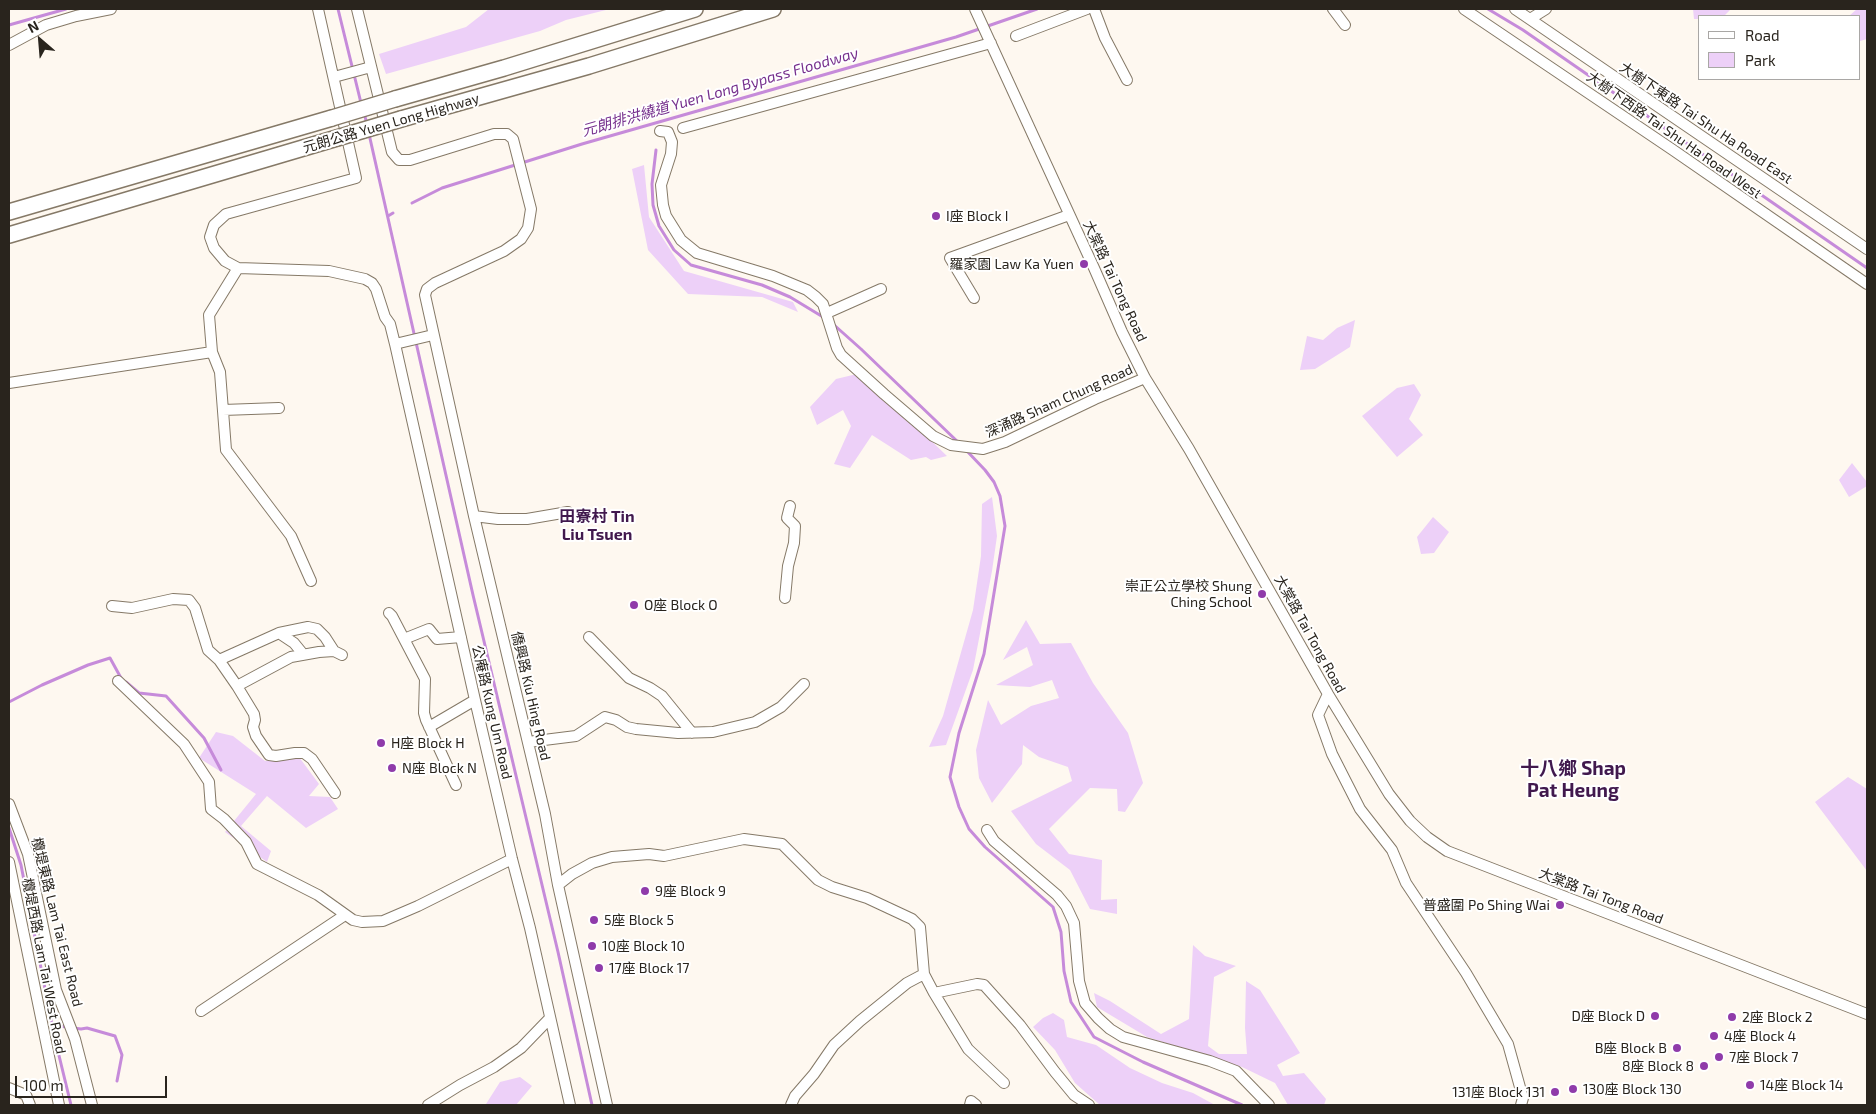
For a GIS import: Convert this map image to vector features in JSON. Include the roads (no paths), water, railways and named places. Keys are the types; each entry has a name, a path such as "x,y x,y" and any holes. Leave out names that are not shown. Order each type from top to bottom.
{"highway":[{"name":"元朗公路 Yuen Long Highway","path":"9,212 504,68 696,9"},
{"name":"元朗公路 Yuen Long Highway","path":"9,235 589,66 773,9"}],"street":[{"path":"9,45 46,25 111,9"},
{"path":"311,581 291,536 226,450 220,372 212,352 209,315 238,268 225,261 214,248 210,237 214,225 226,214 356,178 318,9"},
{"path":"334,77 371,67 357,9"},
{"name":"大棠路 Tai Tong Road","path":"975,9 1122,332 1145,378 1198,464 1328,694 1389,794 1410,821 1427,837 1447,851 1867,1014"},
{"path":"1016,36 1087,9"},
{"path":"1094,9 1105,38 1127,80"},
{"path":"1333,9 1345,25"},
{"name":"大樹下東路 Tai Shu Ha Road East","path":"1515,9 1867,249"},
{"path":"1530,19 1546,9"},
{"name":"大樹下西路 Tai Shu Ha Road West","path":"1471,11 1867,284"},
{"path":"683,128 991,44"},
{"name":"僑興路 Kiu Hing Road","path":"371,67 392,152 399,160 410,160 494,134 507,134 513,139 531,209 528,228 521,239 504,250 435,283 427,289 424,295 545,814 558,885 607,1105"},
{"path":"660,132 668,132 672,142 671,154 661,185 666,216 681,240 697,253 773,276 807,290 825,309 881,289"},
{"path":"974,298 950,258 1069,215"},
{"name":"公庵路 Kung Um Road","path":"238,268 329,271 364,279 372,283 376,289 385,317 390,324 460,637 570,1105"},
{"name":"深涌路 Sham Chung Road","path":"825,309 841,355 933,436 952,445 982,449 1005,442 1095,399 1145,378"},
{"path":"395,344 433,335"},
{"path":"9,383 212,352"},
{"path":"223,410 279,408"},
{"path":"785,598 795,526 787,518 790,506"},
{"path":"474,516 498,519 527,519 568,512"},
{"path":"112,606 132,608 173,599 189,600 195,608 208,650 219,660 254,714 253,727 256,736 270,755 304,753 312,759 334,793"},
{"path":"389,613 425,679 424,713 429,728 456,785"},
{"path":"219,660 279,633 308,627 317,629 338,653 304,654 291,658 237,686"},
{"path":"404,639 430,629 437,639 460,637"},
{"path":"279,633 294,642 304,654"},
{"path":"589,637 629,678 662,696 692,733"},
{"path":"118,681 184,744 209,782 211,809 224,819 246,842 257,864 318,895 353,920 362,922 383,921 418,906 512,859"},
{"path":"528,742 576,736 605,717 616,720 627,727 678,733 713,732 755,722 781,707 804,684"},
{"path":"1328,694 1318,715 1332,754 1360,809 1392,850 1406,883 1466,974 1508,1044 1522,1098 1521,1105"},
{"path":"429,728 475,700"},
{"name":"欖堤東路 Lam Tai East Road","path":"9,804 28,854 56,990 75,1039 92,1105"},
{"path":"987,830 994,841 1057,895 1066,906 1074,923 1079,981 1085,1003 1098,1018 1123,1037 1210,1061 1236,1071 1269,1105"},
{"path":"994,841 1001,832"},
{"path":"558,885 572,874 592,863 612,857 649,854 664,856 744,839 782,844 818,880 832,888 867,898 912,918 920,927 924,974 934,993 968,1049 1004,1083"},
{"name":"欖堤西路 Lam Tai West Road","path":"9,868 59,1105"},
{"path":"201,1011 345,915"},
{"path":"791,1105 795,1096 814,1074 834,1044 907,983 924,974"},
{"path":"934,993 977,984 984,985 1020,1025 1074,1095 1089,1105"},
{"path":"428,1105 494,1067 520,1048 550,1018"},
{"path":"9,1088 26,1095 30,1105"},
{"path":"970,1105 971,1101 976,1105"}],"waterway":[{"path":"9,25 66,9"},
{"path":"338,9 361,103"},
{"name":"元朗排洪繞道 Yuen Long Bypass Floodway","path":"412,203 442,188 582,144 956,37 1037,9"},
{"path":"1488,9 1523,30 1867,268"},
{"path":"364,112 367,125"},
{"path":"369,134 473,595 558,952 592,1105"},
{"path":"656,150 652,184 653,205 659,226 674,250 691,265 762,285 790,297 823,317"},
{"name":"元朗排洪繞道 Yuen Long Bypass Floodway","path":"388,216 393,213"},
{"path":"833,324 959,443"},
{"path":"965,449 994,482 1000,496 1005,526 984,654 959,733 950,777 959,807 969,829 985,847 1053,907 1061,932 1064,971 1071,1002 1094,1037 1143,1062 1242,1105"},
{"path":"9,702 42,685 88,665 110,658 121,678"},
{"path":"126,682 139,693 166,696 204,738 221,770"},
{"path":"9,828 21,865 54,1035 71,1105"},
{"path":"52,1025 81,1029 87,1028 115,1036 122,1055 117,1081"}],"place":[{"name":"I座 Block I","path":"936,216"},
{"name":"羅家園 Law Ka Yuen","path":"1084,264"},
{"name":"崇正公立學校 Shung Ching School","path":"1262,594"},
{"name":"O座 Block O","path":"634,605"},
{"name":"H座 Block H","path":"381,743"},
{"name":"N座 Block N","path":"392,768"},
{"name":"9座 Block 9","path":"645,891"},
{"name":"普盛圍 Po Shing Wai","path":"1560,905"},
{"name":"5座 Block 5","path":"594,920"},
{"name":"10座 Block 10","path":"592,946"},
{"name":"17座 Block 17","path":"599,968"},
{"name":"D座 Block D","path":"1655,1016"},
{"name":"2座 Block 2","path":"1732,1017"},
{"name":"4座 Block 4","path":"1714,1036"},
{"name":"B座 Block B","path":"1677,1048"},
{"name":"7座 Block 7","path":"1719,1057"},
{"name":"8座 Block 8","path":"1704,1066"},
{"name":"14座 Block 14","path":"1750,1085"},
{"name":"130座 Block 130","path":"1573,1089"},
{"name":"131座 Block 131","path":"1555,1092"}],"district":[{"name":"田寮村 Tin Liu Tsuen","path":"597,526"},
{"name":"十八鄉 Shap Pat Heung","path":"1573,780"}]}
